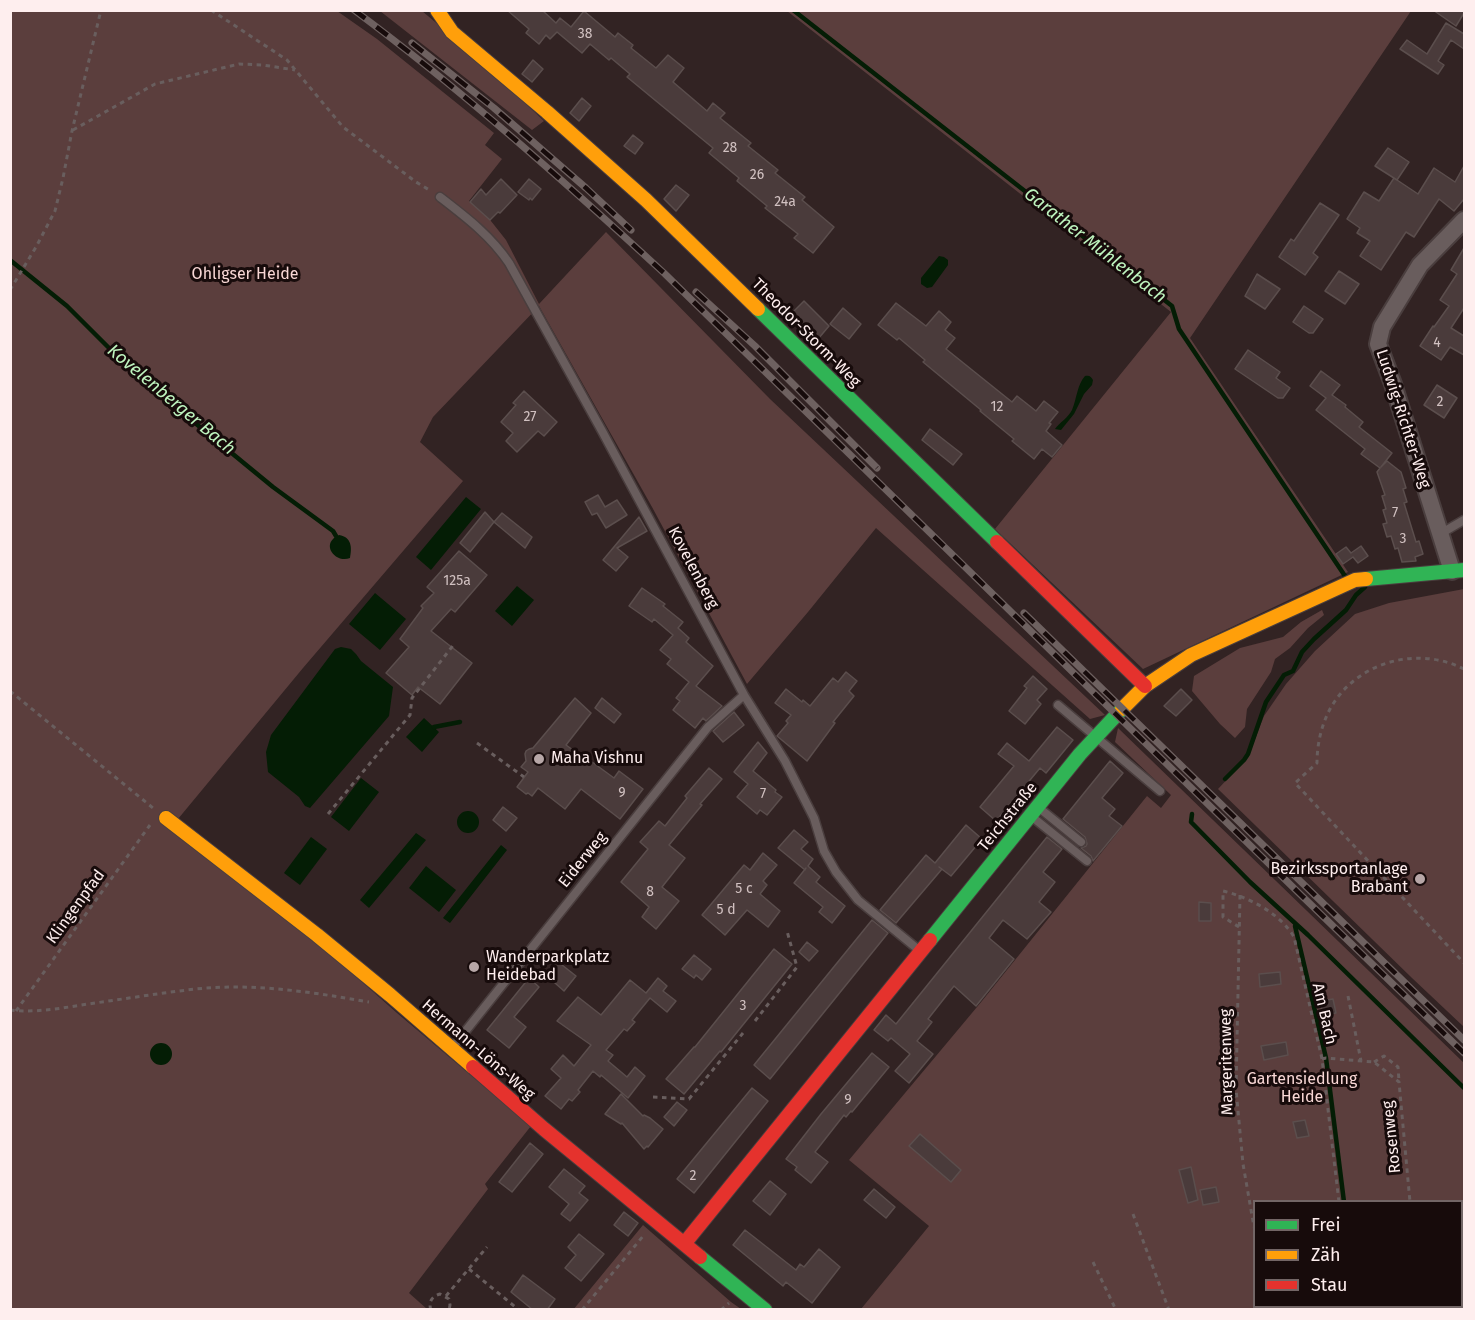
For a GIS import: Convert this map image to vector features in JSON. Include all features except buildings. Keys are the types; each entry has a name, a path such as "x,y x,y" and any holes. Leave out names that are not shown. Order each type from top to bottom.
{"street":[{"name":"Theodor-Storm-Weg","path":"437,10 452,32 653,207 1145,686"},
{"name":"Ludwig-Richter-Weg","path":"1458,571 1440,534 1393,384 1378,344 1382,327 1420,265 1464,220"},
{"name":"Teichstraße","path":"684,1244 1034,811 1096,736 1145,686 1191,655 1355,580 1458,571"},
{"name":"Hermann-Löns-Weg","path":"159,818 304,925 390,995 544,1129 765,1310"}],"lane":[{"name":"Kovelenberg","path":"440,197 488,236 509,263 744,695 785,761 814,818 824,850 836,872 858,900 920,952"},
{"path":"1440,534 1464,520"},
{"name":"Eiderweg","path":"452,1049 708,727 744,695"},
{"path":"1058,705 1160,791"},
{"path":"1034,811 1081,842"},
{"path":"1034,811 1087,861"}],"path":[{"path":"11,289 55,211 101,10"},
{"path":"211,10 287,60 343,127 416,182 440,197"},
{"path":"72,131 155,84 239,64 263,65 296,71"},
{"path":"328,814 410,715 412,698 455,644"},
{"path":"1464,669 1447,661 1412,657 1384,664 1363,675 1347,688 1329,710 1319,738 1317,763 1295,783 1464,963"},
{"path":"10,691 159,818"},
{"path":"477,743 524,777"},
{"name":"Klingenpfad","path":"16,1011 159,818"},
{"path":"1239,927 1224,917 1222,891 1240,895"},
{"name":"Margeritenweg","path":"1240,895 1236,1089 1243,1164 1253,1221"},
{"name":"Am Bach","path":"1240,895 1268,911 1287,926 1294,937 1322,1059 1340,1200"},
{"path":"755,1021 797,967 787,931"},
{"path":"10,1010 38,1011 225,987 280,988 376,1003 390,995"},
{"path":"1348,996 1361,1061"},
{"path":"653,1097 689,1100 743,1033"},
{"path":"1322,1059 1374,1062 1384,1056 1398,1067 1399,1082"},
{"name":"Rosenweg","path":"1374,1062 1399,1082 1410,1200"},
{"path":"1134,1215 1169,1310"},
{"path":"582,1310 655,1221"},
{"path":"446,1296 487,1247"},
{"path":"1093,1262 1116,1310"},
{"path":"469,1269 519,1310"},
{"path":"431,1310 430,1301 434,1296 440,1294 446,1296 450,1302 449,1310"}],"green space":[{"name":"Ohligser Heide","path":"10,11 337,11 377,39 494,133 485,145 502,159 469,201 487,216 506,240 539,304 606,232 770,399 1105,715 1090,719 876,528 747,684 652,507 539,306 433,417 420,442 463,481 178,819 397,1013 531,1126 485,1184 488,1189 409,1293 427,1309 11,1309"},
{"path":"380,11 422,11 471,52 544,121 532,130"},
{"path":"787,11 1411,11 1190,338 1348,572 1143,669 995,529 1171,312"},
{"path":"1464,589 1464,1027 1218,789 1248,757 1264,716 1286,684 1315,651 1355,614 1389,603"},
{"path":"1322,610 1324,615 1308,628 1290,648 1275,659 1271,672 1247,709 1245,727 1235,738 1192,691 1194,676 1240,648 1283,637 1301,622"},
{"name":"Gartensiedlung Heide","path":"1118,728 1464,1063 1464,1087 1456,1081 1464,1090 1464,1309 861,1309 929,1226 849,1160 982,1001 1147,796 1161,808 1171,795 1115,742"},
{"path":"643,1225 731,1302 741,1309 573,1310"}],"shaded area":[{"path":"939,256 948,260 948,265 932,287 927,288 921,284 921,278"},
{"path":"1085,376 1092,378 1092,385 1061,430 1055,429 1072,410"},
{"path":"466,497 481,509 431,570 416,557"},
{"path":"339,535 349,541 350,558 335,556 330,548 330,543"},
{"path":"517,586 534,600 512,626 495,611"},
{"path":"375,593 406,619 380,650 349,624"},
{"path":"341,647 351,649 361,661 393,687 389,716 310,808 268,772 266,752 271,735 335,649"},
{"path":"424,718 439,732 422,752 406,737"},
{"path":"361,778 379,792 349,831 331,817"},
{"path":"464,811 472,811 479,818 479,826 472,833 464,833 457,826 457,818"},
{"path":"416,833 426,840 369,908 360,900"},
{"path":"311,837 327,849 300,885 284,873"},
{"path":"501,845 507,850 450,923 443,918"},
{"path":"426,866 456,890 439,912 409,888"},
{"path":"161,1043 169,1046 172,1054 169,1062 161,1065 153,1062 150,1054 153,1046"}],"waterway":[{"name":"Garather Mühlenbach","path":"793,10 1172,306 1179,329 1345,576"},
{"name":"Kovelenberger Bach","path":"10,260 67,306 133,372 273,487 333,531 336,536"},
{"path":"1225,779 1248,754 1266,702 1284,675 1293,671 1302,652 1346,610 1356,595 1365,587"},
{"path":"434,727 460,722"},
{"path":"1192,814 1191,822 1250,882 1308,935 1464,1088"},
{"path":"1295,926 1326,1058 1344,1200"}],"railway":[{"path":"354,10 512,137 664,273 1464,1053"},
{"path":"412,43 494,108 631,230"},
{"path":"696,292 755,346 877,468"},
{"path":"1024,613 1464,1040"}],"traffic: fast":[{"path":"758,309 997,542"},
{"path":"1366,579 1464,570"},
{"path":"930,940 1080,754 1122,709"},
{"path":"700,1257 765,1310"}],"traffic: slow":[{"path":"437,10 452,32 646,200 758,309"},
{"path":"1122,709 1145,686 1191,655 1355,580 1366,579"},
{"path":"166,818 317,935 473,1067"}],"traffic: jam":[{"path":"997,542 1145,686"},
{"path":"684,1244 930,940"},
{"path":"473,1067 544,1129 700,1257"}],"place":[{"name":"Maha Vishnu","path":"539,759"},
{"name":"Bezirkssportanlage Brabant","path":"1420,879"},
{"name":"Wanderparkplatz Heidebad","path":"474,967"}]}
